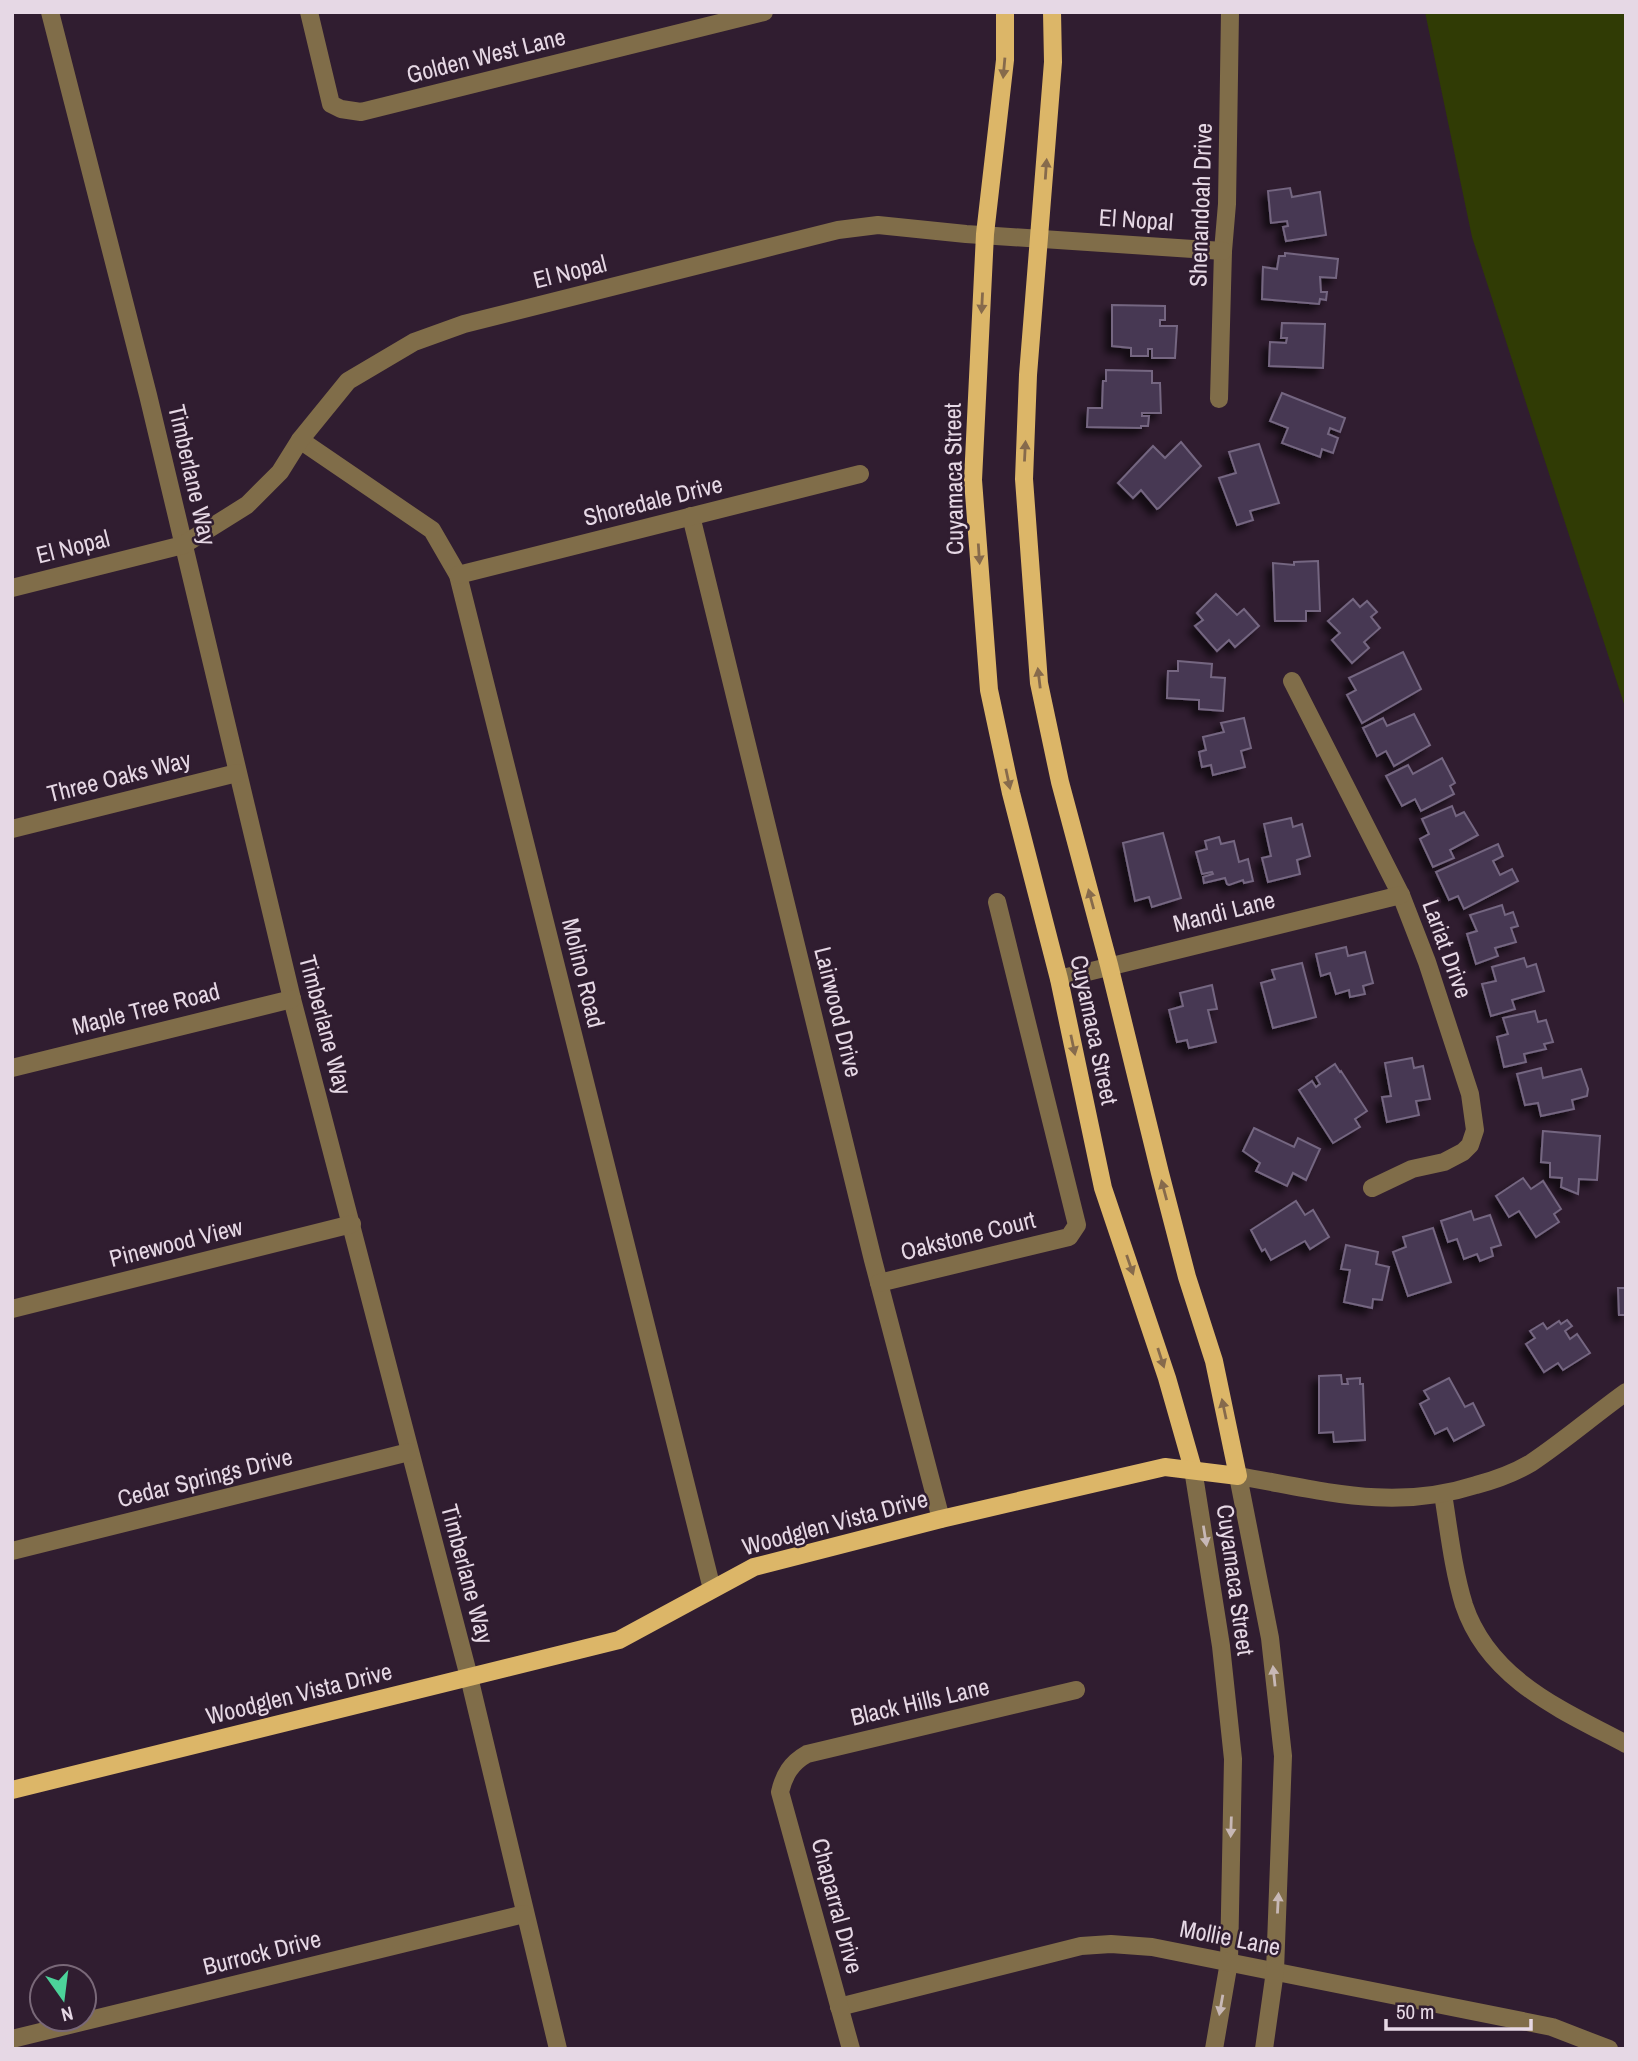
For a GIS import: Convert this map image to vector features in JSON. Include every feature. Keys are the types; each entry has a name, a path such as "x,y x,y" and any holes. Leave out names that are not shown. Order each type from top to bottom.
{"main road":[{"name":"Cuyamaca Street","path":"1005,12 1005,60 985,234 973,480 989,690 1011,793 1059,979 1103,1188 1163,1366 1193,1469"},
{"name":"Cuyamaca Street","path":"1052,12 1053,62 1028,374 1024,480 1039,683 1060,782 1109,965 1160,1173 1187,1277 1214,1361 1238,1476"},
{"name":"Woodglen Vista Drive","path":"12,1790 619,1640 754,1567 940,1519 1165,1467 1238,1476"}],"street":[{"name":"Timberlane Way","path":"50,12 148,395 292,999 469,1676 558,2049"},
{"name":"Golden West Lane","path":"309,12 331,104 341,109 361,112 764,12"},
{"name":"Shenandoah Drive","path":"1219,399 1227,204 1230,12"},
{"name":"El Nopal","path":"12,588 183,545 247,505 279,472 300,440 348,381 414,342 464,324 838,230 878,225 1223,251"},
{"name":"Molino Road","path":"300,440 432,530 458,575 712,1589"},
{"name":"Shoredale Drive","path":"458,575 860,474"},
{"name":"Lairwood Drive","path":"691,516 879,1283 940,1519"},
{"name":"Lariat Drive","path":"1292,681 1401,895 1427,962 1470,1094 1475,1130 1470,1145 1463,1152 1444,1163 1412,1169 1372,1188"},
{"name":"Three Oaks Way","path":"12,829 237,773"},
{"name":"Mandi Lane","path":"1059,979 1401,895"},
{"name":"Oakstone Court","path":"879,1283 1069,1237 1077,1225 998,902"},
{"name":"Maple Tree Road","path":"12,1068 292,999"},
{"name":"Pinewood View","path":"12,1309 352,1224"},
{"name":"Woodglen Vista Drive","path":"1238,1476 1352,1497 1398,1499 1443,1494 1487,1482 1530,1464 1626,1392"},
{"name":"Cedar Springs Drive","path":"12,1551 409,1452"},
{"name":"Cuyamaca Street","path":"1193,1469 1221,1646 1233,1759 1229,1962 1214,2049"},
{"name":"Cuyamaca Street","path":"1238,1476 1270,1638 1283,1756 1275,1971 1264,2049"},
{"path":"1443,1494 1459,1587 1469,1616 1496,1661 1529,1691 1626,1744"},
{"name":"Black Hills Lane","path":"784,1775 797,1759 807,1754 1076,1690"},
{"name":"Chaparral Drive","path":"784,1775 780,1792 852,2049"},
{"name":"Burrock Drive","path":"12,2039 524,1914"},
{"name":"Mollie Lane","path":"839,2007 1081,1946 1111,1944 1152,1947 1552,2027 1609,2049"}],"green space":[{"path":"1425,12 1626,12 1626,710 1472,237"}],"building":[{"path":"1290,188 1292,197 1320,192 1326,235 1286,241 1283,227 1288,226 1287,221 1271,223 1268,191"},
{"path":"1285,253 1338,259 1336,278 1320,277 1321,292 1327,292 1326,300 1320,299 1319,304 1262,299 1263,267 1277,269 1279,256 1285,256"},
{"path":"1112,305 1165,306 1165,320 1160,320 1160,326 1177,326 1175,358 1152,358 1152,349 1148,349 1148,356 1131,356 1131,348 1112,346"},
{"path":"1282,323 1325,324 1323,368 1269,366 1270,342 1286,343 1287,338 1281,338"},
{"path":"1106,370 1152,371 1152,383 1160,383 1161,413 1142,413 1142,416 1149,416 1148,426 1087,427 1088,408 1102,408"},
{"path":"1282,393 1345,418 1340,432 1330,428 1328,434 1338,438 1333,453 1322,449 1320,457 1282,443 1288,428 1270,421"},
{"path":"1181,442 1201,466 1159,508 1157,509 1141,490 1133,498 1118,483 1153,446 1165,458"},
{"path":"1259,444 1279,503 1250,511 1253,520 1237,525 1219,478 1236,473 1229,452"},
{"path":"1318,561 1320,611 1306,611 1306,621 1275,621 1273,563 1294,565 1294,562"},
{"path":"1216,594 1237,615 1244,609 1259,626 1235,647 1229,640 1217,651 1195,626 1203,620 1197,613"},
{"path":"1353,599 1360,607 1367,601 1377,612 1371,617 1380,628 1364,642 1369,648 1352,663 1332,640 1340,633 1328,621"},
{"path":"1403,652 1421,689 1362,723 1347,695 1356,690 1349,678"},
{"path":"1178,661 1212,664 1211,677 1225,678 1223,711 1199,709 1199,700 1167,698 1168,671 1178,671"},
{"path":"1414,714 1430,745 1394,766 1386,751 1377,756 1363,728 1383,718 1387,726"},
{"path":"1244,718 1251,748 1241,751 1245,767 1213,775 1211,765 1202,767 1199,752 1206,750 1203,737 1224,732 1221,723"},
{"path":"1442,758 1455,783 1450,786 1454,794 1421,811 1415,799 1402,806 1386,776 1408,765 1413,774"},
{"path":"1452,806 1456,816 1464,812 1478,835 1450,850 1454,858 1433,867 1420,839 1429,834 1422,819"},
{"path":"1291,818 1293,827 1302,824 1310,856 1297,860 1300,874 1268,882 1262,858 1271,856 1264,824"},
{"path":"1163,833 1181,898 1152,907 1149,897 1135,901 1123,843"},
{"path":"1219,837 1221,844 1234,841 1239,862 1248,859 1253,881 1244,883 1243,880 1229,885 1225,878 1204,883 1203,877 1213,874 1202,874 1196,852 1207,849 1205,841"},
{"path":"1498,844 1503,856 1493,861 1500,875 1512,869 1518,881 1464,909 1458,896 1449,900 1436,872"},
{"path":"1502,905 1505,915 1513,912 1518,926 1511,928 1516,942 1495,948 1498,956 1476,964 1467,934 1477,931 1470,915"},
{"path":"1346,947 1348,956 1365,952 1373,983 1363,986 1365,994 1350,997 1349,990 1336,994 1330,973 1321,976 1316,954"},
{"path":"1524,958 1527,967 1536,964 1544,991 1512,1000 1515,1009 1491,1016 1482,984 1496,981 1492,967"},
{"path":"1302,963 1316,1017 1273,1028 1261,983 1275,979 1272,970"},
{"path":"1212,985 1217,1009 1208,1010 1216,1042 1189,1048 1187,1040 1177,1042 1169,1010 1183,1006 1180,993"},
{"path":"1535,1011 1538,1022 1546,1020 1553,1042 1544,1044 1546,1049 1524,1054 1526,1062 1504,1067 1497,1037 1508,1034 1503,1018"},
{"path":"1412,1058 1414,1068 1423,1066 1430,1099 1416,1101 1419,1115 1387,1122 1382,1097 1391,1096 1385,1063"},
{"path":"1335,1064 1367,1111 1355,1119 1360,1127 1333,1143 1299,1090 1312,1081 1316,1087 1320,1084 1316,1077"},
{"path":"1541,1068 1543,1078 1581,1069 1588,1089 1587,1096 1572,1100 1574,1109 1541,1116 1538,1103 1525,1105 1517,1074"},
{"path":"1254,1128 1294,1147 1298,1138 1320,1149 1306,1180 1293,1173 1287,1186 1256,1171 1260,1163 1243,1151"},
{"path":"1543,1131 1600,1136 1597,1180 1579,1179 1578,1194 1561,1187 1562,1178 1550,1177 1550,1163 1541,1162"},
{"path":"1523,1178 1531,1189 1543,1181 1561,1209 1554,1214 1559,1222 1536,1237 1519,1211 1509,1217 1496,1196"},
{"path":"1296,1201 1305,1215 1313,1210 1329,1237 1310,1249 1305,1241 1271,1260 1265,1249 1262,1251 1251,1230"},
{"path":"1471,1211 1474,1220 1490,1215 1501,1245 1491,1248 1493,1256 1480,1261 1477,1254 1464,1259 1457,1239 1448,1242 1441,1221"},
{"path":"1433,1228 1451,1282 1408,1296 1393,1252 1406,1247 1403,1237"},
{"path":"1346,1245 1378,1252 1376,1264 1389,1267 1382,1300 1373,1299 1372,1308 1344,1302 1350,1270 1341,1269"},
{"path":"1618,1288 1626,1288 1626,1315 1619,1315"},
{"path":"1567,1320 1572,1326 1565,1331 1570,1339 1577,1334 1590,1353 1563,1370 1558,1363 1544,1372 1526,1344 1535,1338 1530,1331 1543,1323 1547,1329 1559,1321 1561,1324"},
{"path":"1341,1375 1342,1384 1348,1384 1347,1379 1360,1378 1360,1384 1363,1384 1365,1440 1334,1442 1333,1432 1319,1433 1319,1376"},
{"path":"1449,1378 1465,1407 1473,1403 1484,1425 1454,1441 1447,1428 1435,1434 1420,1404 1429,1399 1424,1391"}]}
